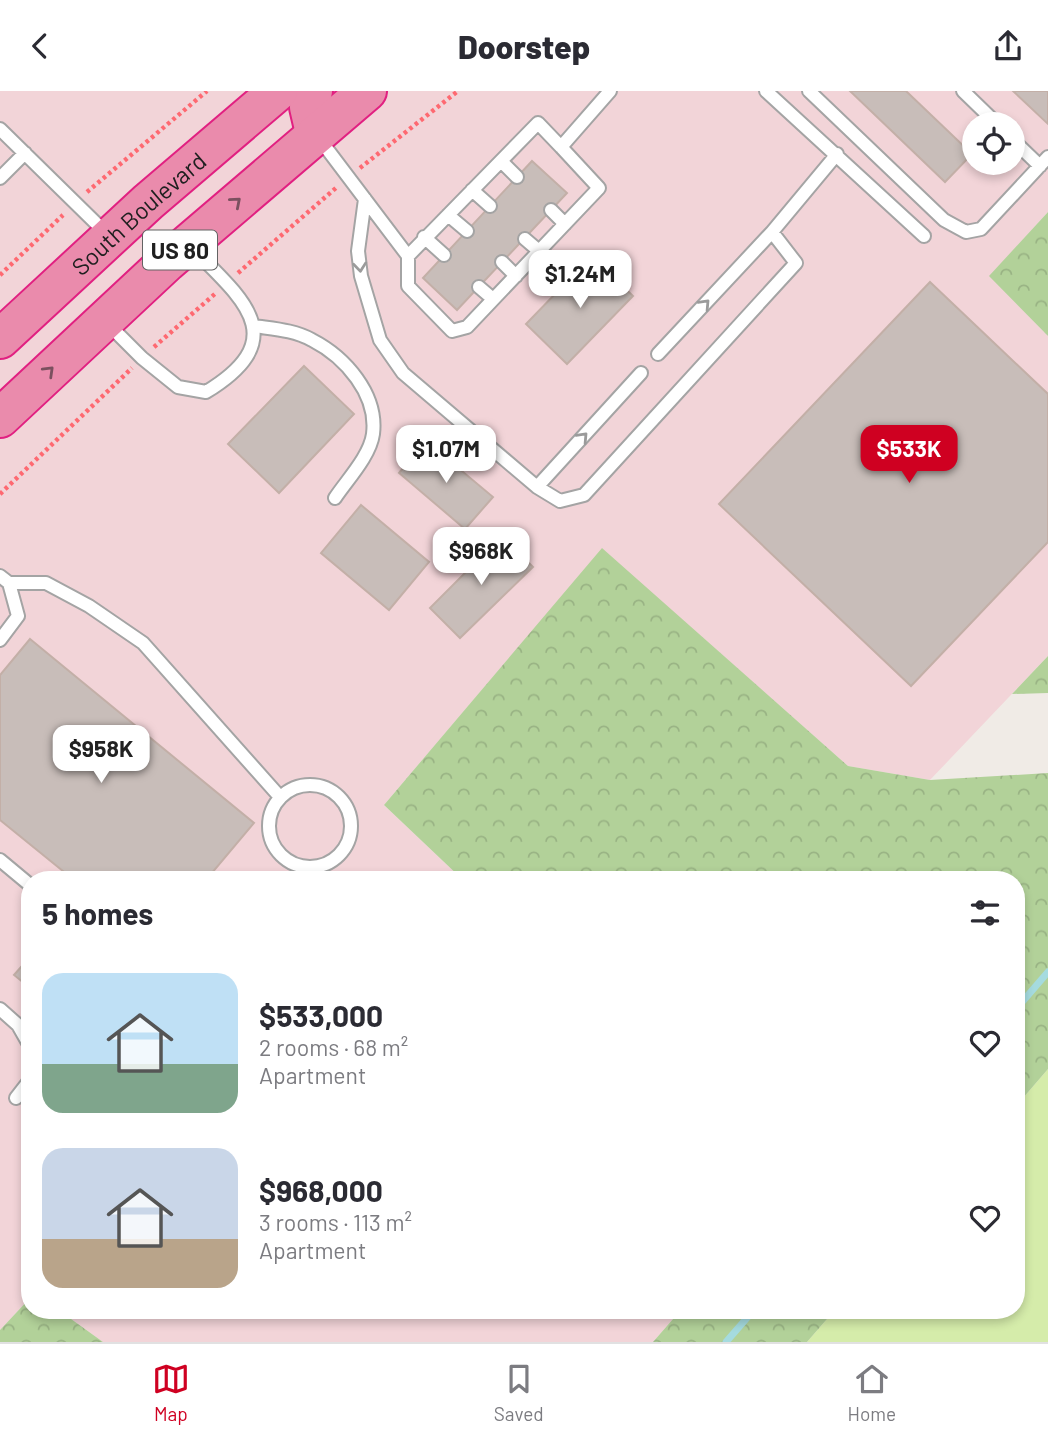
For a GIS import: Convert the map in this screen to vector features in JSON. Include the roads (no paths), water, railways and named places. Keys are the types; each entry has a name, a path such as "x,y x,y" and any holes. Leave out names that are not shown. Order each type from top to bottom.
{"highway":[{"name":"South Boulevard","path":"1,335 278,91"},
{"path":"313,91 309,107 315,134"},
{"name":"US 80","path":"0,418 103,319 188,243 367,91"}],"lane":[{"path":"561,147 610,91"},
{"path":"766,91 924,236"},
{"path":"809,91 944,220 966,232 981,229 1044,162 1025,149"},
{"path":"963,91 985,112"},
{"path":"315,134 408,255 408,286 453,331 467,327 599,188 538,123 408,255"},
{"path":"0,129 110,237"},
{"path":"0,178 25,153"},
{"path":"659,354 772,232 837,154"},
{"path":"501,161 517,177"},
{"path":"472,191 490,206"},
{"path":"365,199 358,251 361,276 380,340 403,373 537,487 560,501 584,495 796,263 772,232"},
{"path":"551,210 565,224"},
{"path":"448,215 467,231"},
{"path":"424,237 444,255"},
{"path":"525,239 539,251"},
{"path":"103,319 142,358 178,387 206,392 230,377 252,351 254,326 246,306 188,243"},
{"path":"502,262 516,276"},
{"path":"479,287 493,299"},
{"path":"254,326 283,330 313,340 352,373 366,391 374,415 373,437 359,464 335,498"},
{"path":"537,487 641,373"},
{"path":"0,640 19,616 5,580 46,583 89,606 143,643 280,797"},
{"path":"316,785 339,796 347,807 351,832 338,856 313,867 286,859 270,837 269,823 280,797 291,790 316,785"},
{"path":"0,860 21,878"},
{"path":"0,1009 21,1030"},
{"path":"16,1098 21,1092"}],"waterway":[{"path":"1025,999 1048,972"},
{"path":"726,1342 746,1319"}]}
